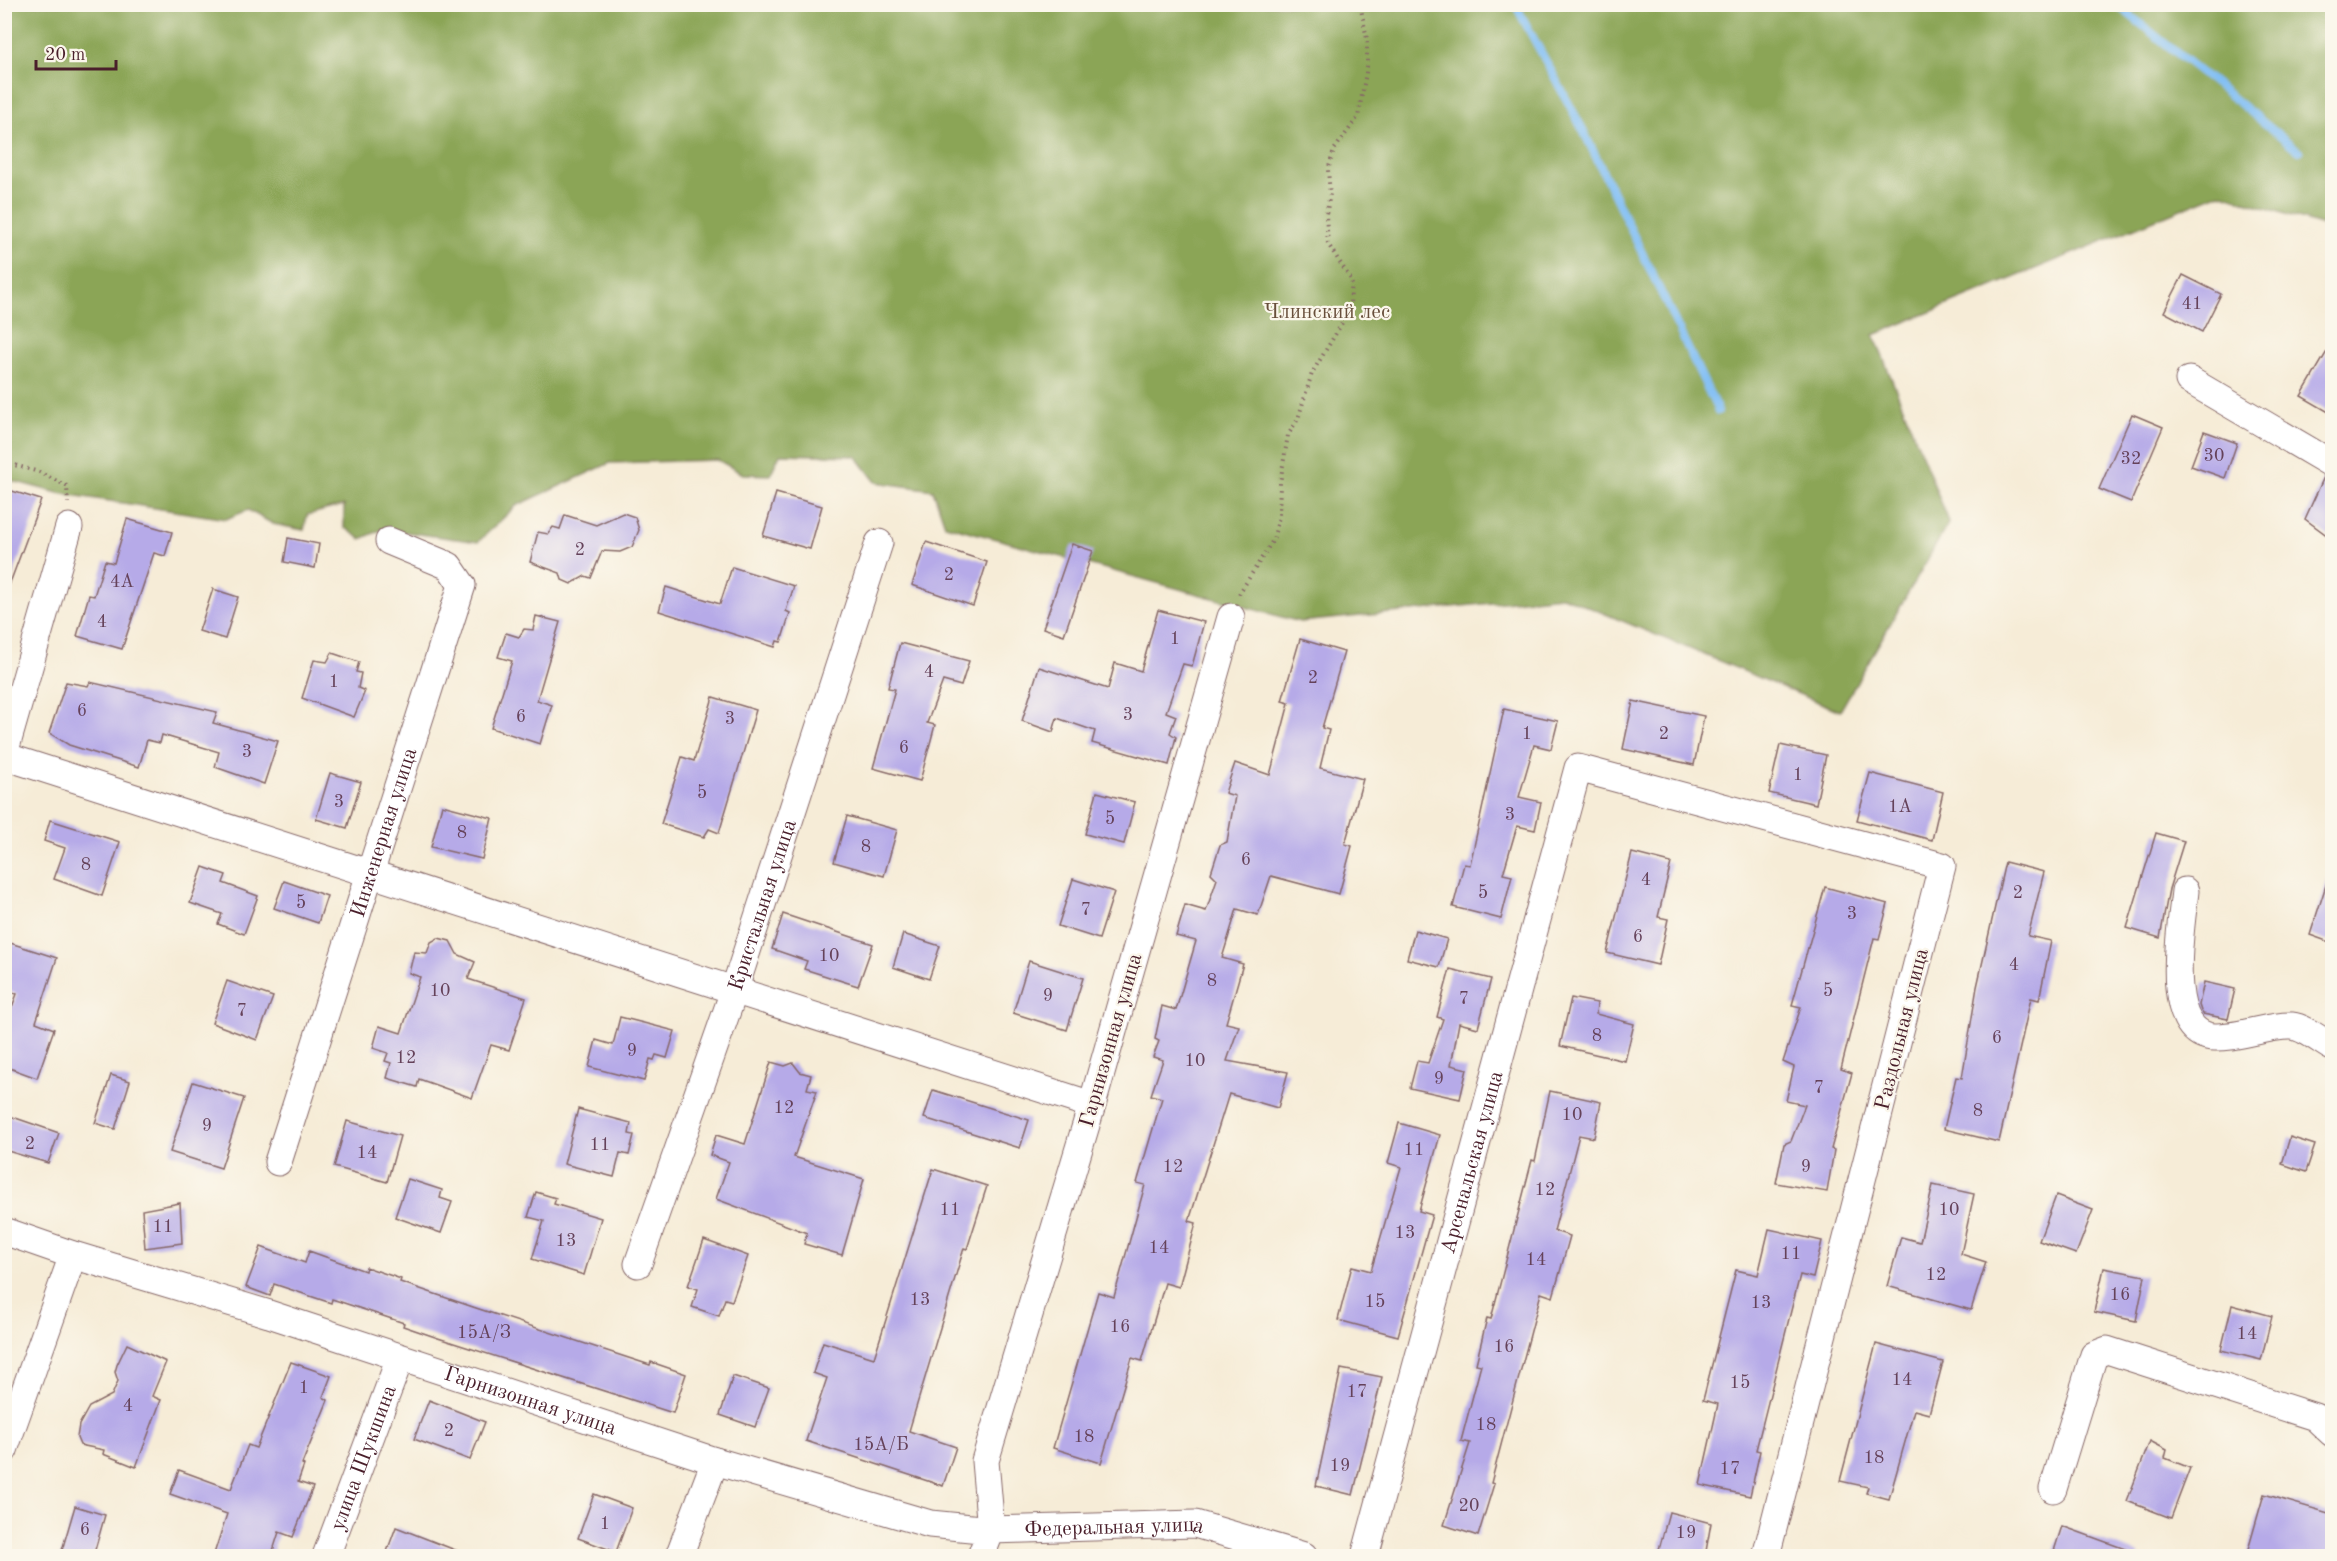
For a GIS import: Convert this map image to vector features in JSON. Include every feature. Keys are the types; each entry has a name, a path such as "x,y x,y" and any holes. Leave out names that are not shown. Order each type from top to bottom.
{"street":[{"path":"2189,380 2332,464"},
{"path":"69,527 4,755 1092,1105"},
{"name":"Инженерная улица","path":"278,1162 372,875 462,585 449,566 389,541"},
{"name":"Кристальная улица","path":"638,1264 734,991 879,543"},
{"name":"Гарнизонная улица","path":"4,1231 73,1255 269,1314 715,1461 930,1524 991,1530 985,1461 1092,1105 1231,617"},
{"name":"Арсенальская улица","path":"1365,1557 1578,768"},
{"name":"Раздольная улица","path":"1578,768 1942,866 1766,1557"},
{"path":"2185,891 2178,963 2180,1002 2190,1023 2199,1033 2213,1037 2293,1026 2332,1047"},
{"path":"4,1450 73,1255"},
{"path":"2053,1489 2094,1355 2107,1350 2315,1417 2332,1433"},
{"name":"улица Шукшина","path":"326,1557 400,1358"},
{"path":"679,1557 715,1461"},
{"name":"Федеральная улица","path":"991,1530 1195,1524 1304,1557"},
{"path":"981,1557 991,1530"}],"path":[{"path":"1231,617 1240,592 1273,540 1279,517 1280,483 1288,435 1298,419 1312,373 1341,325 1350,304 1352,281 1328,244 1326,215 1330,194 1328,170 1334,150 1358,117 1368,67 1367,39 1360,4"},
{"path":"4,462 39,472 67,486 69,527"}],"green space":[{"name":"Члинский лес","path":"4,5 2332,5 2332,229 2220,193 1874,335 1949,522 1840,711 1562,596 1300,622 945,525 933,490 876,482 856,456 780,454 770,475 743,474 718,460 610,463 516,506 478,542 383,529 361,539 344,527 344,505 307,515 304,530 273,524 248,510 226,519 58,493 5,479"}],"building":[{"path":"2183,275 2221,294 2202,332 2164,312"},
{"path":"2332,343 2332,414 2301,396"},
{"path":"2132,414 2163,427 2131,502 2099,489"},
{"path":"2204,431 2237,443 2225,478 2191,466"},
{"path":"2324,477 2332,480 2332,539 2305,519"},
{"path":"12,491 41,500 7,591 4,514"},
{"path":"776,493 822,506 810,549 763,536"},
{"path":"623,513 635,517 639,530 632,547 620,552 602,551 591,578 585,576 571,584 562,580 560,573 530,562 538,532 548,534 553,527 560,529 565,515 596,525"},
{"path":"127,519 172,532 165,556 154,553 122,649 77,636 89,595 94,596 105,561 114,563"},
{"path":"288,538 319,544 315,568 284,562"},
{"path":"926,542 987,562 973,606 912,585"},
{"path":"1072,544 1093,551 1064,635 1043,628"},
{"path":"732,567 794,586 786,611 790,613 781,642 777,641 775,647 659,611 666,587 720,604"},
{"path":"213,589 238,597 225,639 199,631"},
{"path":"1158,610 1204,622 1192,666 1183,664 1166,712 1176,716 1170,733 1176,737 1169,765 1092,743 1095,731 1057,718 1053,732 1022,721 1039,667 1108,689 1115,663 1141,671"},
{"path":"536,616 560,622 537,700 552,705 540,744 491,728 512,661 498,657 506,633 519,637 524,629 533,630"},
{"path":"1300,639 1344,652 1322,728 1329,730 1320,768 1363,779 1345,844 1352,846 1339,894 1271,876 1258,915 1237,909 1222,958 1243,964 1226,1023 1239,1026 1227,1061 1288,1072 1278,1108 1229,1094 1189,1221 1196,1223 1179,1287 1165,1283 1142,1361 1132,1358 1101,1463 1053,1448 1098,1292 1114,1297 1145,1185 1137,1183 1162,1098 1151,1095 1163,1060 1153,1057 1159,1041 1155,1039 1162,1006 1176,1010 1196,941 1176,936 1185,905 1206,911 1217,879 1211,873 1220,845 1227,842 1235,796 1225,793 1235,763 1270,775 1289,703 1282,701"},
{"path":"900,643 969,661 961,686 943,681 927,723 935,725 920,781 873,768 895,689 888,688"},
{"path":"332,653 359,662 356,672 361,673 358,688 365,691 354,717 302,698 314,660 327,662"},
{"path":"66,682 88,686 90,682 217,712 213,723 278,741 264,784 215,767 219,752 162,735 160,743 147,740 139,767 69,745 49,733"},
{"path":"713,697 756,710 719,833 709,829 704,837 661,824 682,757 694,761"},
{"path":"1633,701 1704,716 1694,765 1623,749"},
{"path":"1504,709 1558,721 1551,749 1534,745 1519,797 1541,802 1535,830 1517,826 1503,874 1512,876 1501,919 1453,907 1464,864 1470,865"},
{"path":"1780,745 1826,755 1816,804 1769,793"},
{"path":"330,773 361,782 347,828 316,819"},
{"path":"1870,773 1943,792 1932,840 1857,820"},
{"path":"1097,792 1135,802 1124,844 1085,834"},
{"path":"442,805 492,818 482,859 431,847"},
{"path":"847,816 897,830 884,876 834,862"},
{"path":"50,820 120,842 102,896 54,879 65,848 44,841"},
{"path":"2156,833 2184,841 2169,889 2160,938 2127,928"},
{"path":"1632,853 1671,863 1658,917 1668,919 1658,965 1607,953"},
{"path":"2005,862 2044,872 2028,936 2051,941 2039,1000 2031,998 1999,1142 1944,1129 1956,1077 1962,1078 1977,987"},
{"path":"203,867 226,875 223,883 258,896 244,934 218,924 222,914 190,903"},
{"path":"1073,879 1114,892 1099,939 1058,926"},
{"path":"2328,879 2332,880 2332,943 2310,935"},
{"path":"284,881 327,896 318,923 274,908"},
{"path":"1825,887 1888,904 1879,939 1874,938 1841,1069 1852,1073 1831,1149 1834,1150 1827,1192 1776,1183 1784,1144 1791,1141 1805,1105 1786,1101 1794,1067 1783,1062 1801,1007 1792,1005"},
{"path":"783,914 873,944 858,986 804,969 807,961 772,949"},
{"path":"1415,930 1447,939 1439,967 1407,959"},
{"path":"903,934 940,946 929,979 893,967"},
{"path":"438,938 450,941 457,954 475,962 468,979 526,998 509,1050 491,1045 472,1098 419,1079 417,1087 387,1078 391,1063 385,1061 388,1053 373,1048 379,1026 401,1033 420,977 409,973 414,952 427,953 431,942"},
{"path":"4,941 57,958 36,1022 54,1029 37,1078 4,1066 4,1028 17,994 4,990"},
{"path":"1029,961 1083,978 1067,1030 1013,1013"},
{"path":"1450,969 1491,979 1478,1028 1459,1023 1451,1065 1467,1069 1460,1099 1410,1088 1417,1061 1428,1063 1443,1019 1437,1017"},
{"path":"227,981 273,997 257,1040 212,1023"},
{"path":"2204,982 2235,989 2228,1019 2203,1014 2201,1011 2199,1005"},
{"path":"1571,998 1597,1003 1596,1014 1634,1024 1625,1061 1560,1046"},
{"path":"620,1017 675,1031 667,1058 656,1055 654,1060 650,1059 644,1081 589,1067 596,1040 613,1045"},
{"path":"771,1062 785,1066 793,1063 800,1072 811,1075 807,1089 817,1091 794,1157 864,1179 842,1255 804,1244 807,1233 716,1199 729,1162 710,1155 716,1135 745,1144"},
{"path":"111,1075 130,1081 115,1129 95,1123"},
{"path":"193,1082 244,1098 221,1168 170,1152"},
{"path":"933,1090 1029,1120 1020,1148 924,1118"},
{"path":"1550,1091 1601,1102 1594,1138 1579,1135 1554,1231 1570,1236 1553,1297 1541,1293 1491,1483 1494,1484 1478,1536 1444,1525 1470,1443 1461,1441 1481,1365 1476,1364 1487,1318 1491,1319 1532,1160 1535,1161"},
{"path":"578,1109 631,1123 629,1134 634,1135 629,1155 620,1153 614,1177 564,1164"},
{"path":"4,1114 59,1133 48,1163 4,1150"},
{"path":"347,1121 400,1136 387,1182 334,1167"},
{"path":"1399,1123 1440,1135 1419,1211 1432,1215 1398,1336 1338,1320 1352,1266 1371,1271 1401,1167 1388,1163"},
{"path":"2290,1137 2315,1145 2306,1172 2282,1164"},
{"path":"933,1169 987,1186 967,1249 964,1248 909,1431 956,1447 943,1486 806,1441 827,1378 813,1373 823,1342 874,1358"},
{"path":"408,1179 442,1190 440,1198 452,1202 441,1233 395,1217"},
{"path":"1933,1185 1974,1194 1961,1254 1986,1262 1971,1310 1887,1286 1901,1237 1920,1242"},
{"path":"536,1192 556,1198 554,1204 601,1218 584,1275 532,1259 544,1221 528,1217"},
{"path":"2056,1196 2093,1210 2076,1254 2039,1241"},
{"path":"180,1203 182,1243 145,1248 142,1210"},
{"path":"1769,1229 1822,1241 1813,1278 1800,1275 1756,1450 1760,1451 1750,1496 1700,1485 1718,1404 1703,1400 1736,1270 1758,1275"},
{"path":"704,1240 748,1256 732,1301 725,1299 719,1316 692,1307 698,1289 688,1286"},
{"path":"261,1247 305,1263 309,1251 365,1271 366,1267 401,1279 400,1282 473,1307 650,1365 651,1362 686,1374 673,1413 438,1338 403,1326 404,1323 332,1299 331,1303 274,1284 270,1296 246,1287"},
{"path":"2104,1268 2145,1276 2136,1321 2094,1312"},
{"path":"2232,1305 2272,1316 2261,1360 2221,1350"},
{"path":"127,1344 166,1362 152,1396 161,1400 136,1467 103,1454 104,1450 80,1445 77,1438 79,1425 89,1407 112,1395 118,1381 115,1372 117,1365"},
{"path":"1876,1344 1943,1362 1929,1414 1914,1410 1889,1499 1866,1493 1868,1487 1840,1481"},
{"path":"291,1362 331,1376 323,1397 328,1400 302,1464 304,1465 298,1482 313,1487 293,1537 279,1532 271,1557 213,1557 227,1514 170,1494 179,1470 231,1489 248,1445 256,1448"},
{"path":"1341,1369 1382,1377 1353,1495 1316,1486"},
{"path":"733,1376 769,1388 755,1427 720,1415"},
{"path":"429,1400 485,1422 470,1460 414,1439"},
{"path":"2150,1441 2167,1450 2165,1458 2190,1468 2171,1518 2127,1501"},
{"path":"594,1494 632,1508 616,1552 578,1538"},
{"path":"2264,1494 2332,1514 2332,1557 2246,1557"},
{"path":"75,1506 105,1515 93,1557 60,1557"},
{"path":"1669,1512 1711,1523 1705,1557 1657,1557"},
{"path":"2062,1526 2139,1554 2139,1557 2052,1557"},
{"path":"396,1527 468,1555 467,1557 385,1557"}],"waterway":[{"path":"1515,4 1583,130 1718,411"},
{"path":"2116,4 2299,151"}]}
